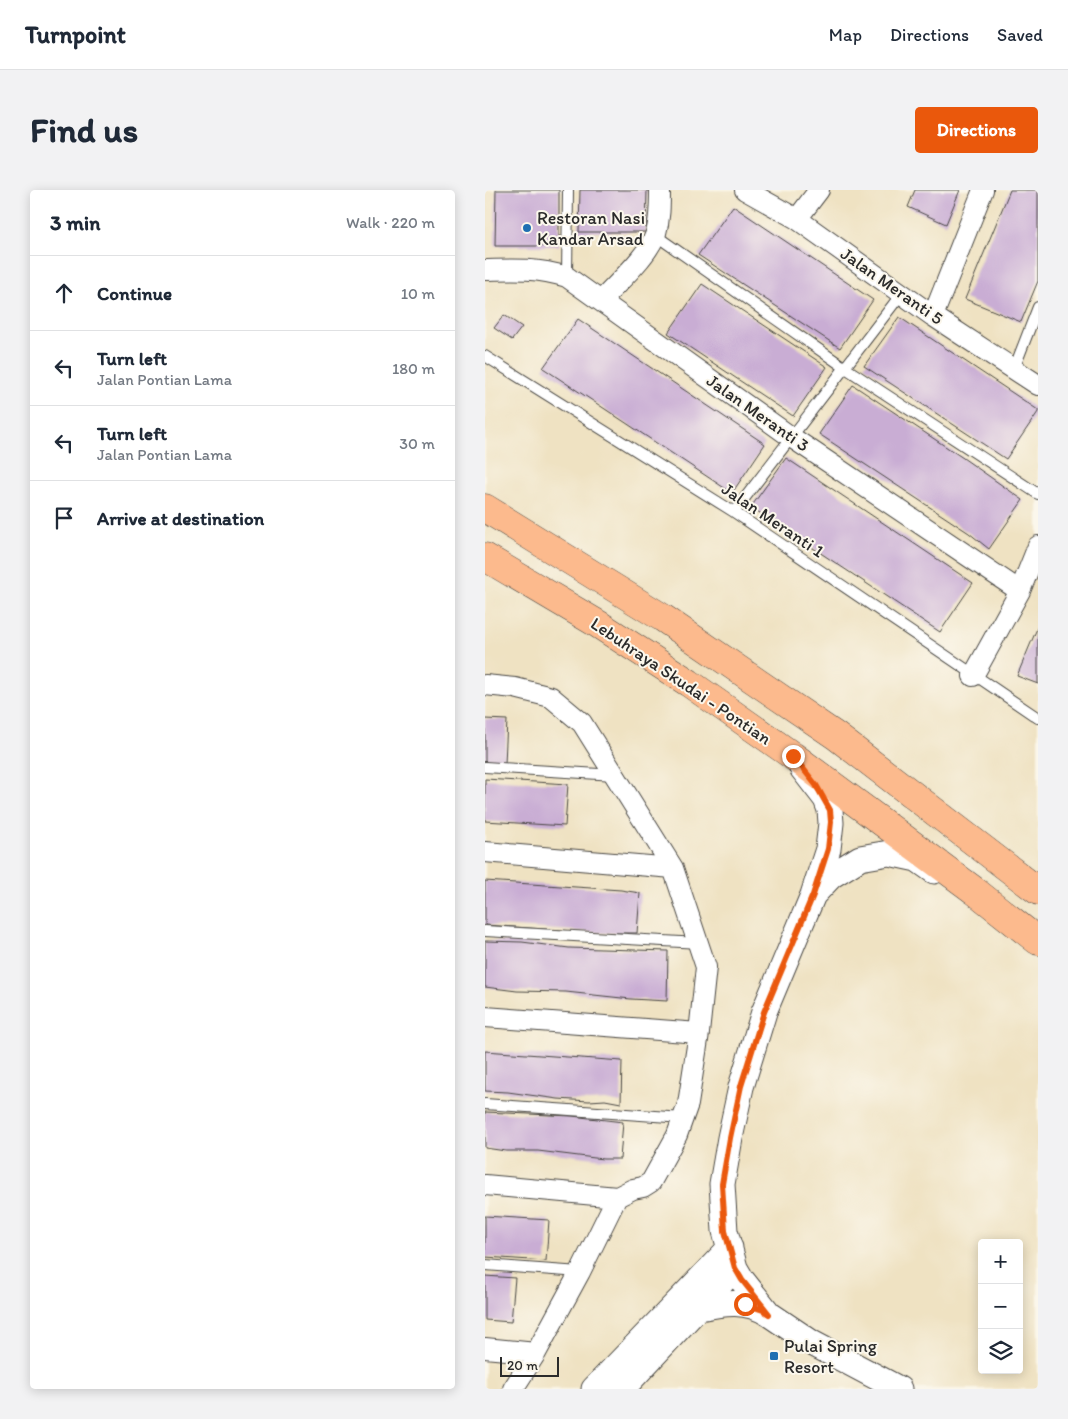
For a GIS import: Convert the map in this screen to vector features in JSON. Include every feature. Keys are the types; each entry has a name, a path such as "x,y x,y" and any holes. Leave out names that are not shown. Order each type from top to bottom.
{"highway":[{"path":"485,508 663,618 836,736 1038,891"},
{"path":"485,545 598,624"},
{"name":"Lebuhraya Skudai - Pontian","path":"485,557 598,624 689,683 793,756 975,891 1038,941"}],"street":[{"path":"601,301 647,250 655,235 660,217 660,190"},
{"path":"797,218 819,190"},
{"path":"933,316 983,190"},
{"name":"Jalan Meranti 5","path":"749,191 797,218 933,316 1038,385"},
{"name":"Jalan Meranti 3","path":"485,270 520,268 545,271 567,277 791,437 1020,591"},
{"path":"973,676 1020,591 1038,546"},
{"path":"485,685 515,688 551,697 582,723 673,868 706,967 699,1032 688,1104 677,1135 651,1182 617,1197 485,1185"},
{"path":"698,1281 714,1235 730,1138 741,1086 764,1012 813,895 828,849 831,822 830,810 816,785 793,756"},
{"path":"485,852 673,868"},
{"path":"813,895 831,876 860,858 889,853 917,859 1038,941"},
{"path":"485,1017 699,1032"},
{"path":"722,1184 725,1231 733,1258 742,1280 769,1314"},
{"path":"513,1389 536,1353 581,1272 617,1197"},
{"path":"594,1389 698,1281 733,1258"},
{"path":"622,1389 699,1308 733,1258"},
{"path":"699,1308 733,1302 752,1305 769,1314 812,1344 899,1389"},
{"path":"485,1348 536,1353"}],"lane":[{"path":"567,190 567,277"},
{"path":"655,235 844,367 1038,494"},
{"path":"734,512 844,367 903,293"},
{"path":"1014,369 1038,307"},
{"name":"Jalan Meranti 1","path":"485,356 734,512 973,676 1038,718"},
{"path":"485,767 616,775"},
{"path":"485,931 699,943"},
{"path":"485,1104 683,1118"},
{"path":"485,1265 581,1272"}],"building":[{"name":"Restoran Nasi Kandar Arsad","path":"496,190 559,190 559,246 495,246"},
{"path":"580,190 647,190 646,232 579,232"},
{"path":"915,190 960,190 946,224 908,207"},
{"path":"1010,190 1038,190 1038,281 1021,322 965,299"},
{"path":"733,206 873,300 840,348 698,255"},
{"path":"702,284 827,367 793,416 668,333"},
{"path":"504,315 522,327 512,340 494,328"},
{"path":"899,317 1038,410 1006,459 864,366"},
{"path":"578,319 765,444 732,493 543,368"},
{"path":"853,385 1023,500 989,549 969,533 819,434"},
{"path":"786,458 973,583 940,632 751,507"},
{"path":"1038,626 1038,684 1017,676"},
{"path":"485,719 507,720 505,764 485,762"},
{"path":"485,779 568,784 565,826 485,821"},
{"path":"485,881 621,890 640,893 637,933 604,933 485,925"},
{"path":"485,941 522,942 569,948 668,951 667,1001 566,992 517,991 485,987"},
{"path":"485,1051 622,1061 621,1103 605,1100 558,1099 508,1092 485,1091"},
{"path":"485,1112 572,1116 623,1122 620,1159 485,1148"},
{"path":"485,1216 549,1220 546,1261 485,1257"},
{"path":"485,1276 515,1278 511,1322 485,1320"}],"place":[{"name":"Restoran Nasi Kandar Arsad","path":"527,228"},
{"name":"Pulai Spring Resort","path":"774,1356"}],"route":[{"path":"745,1304 752,1305 769,1314 742,1280 735,1268 725,1231 722,1184 730,1138 741,1086 764,1012 813,895 828,849 831,822 830,810 826,799 793,756"}]}
